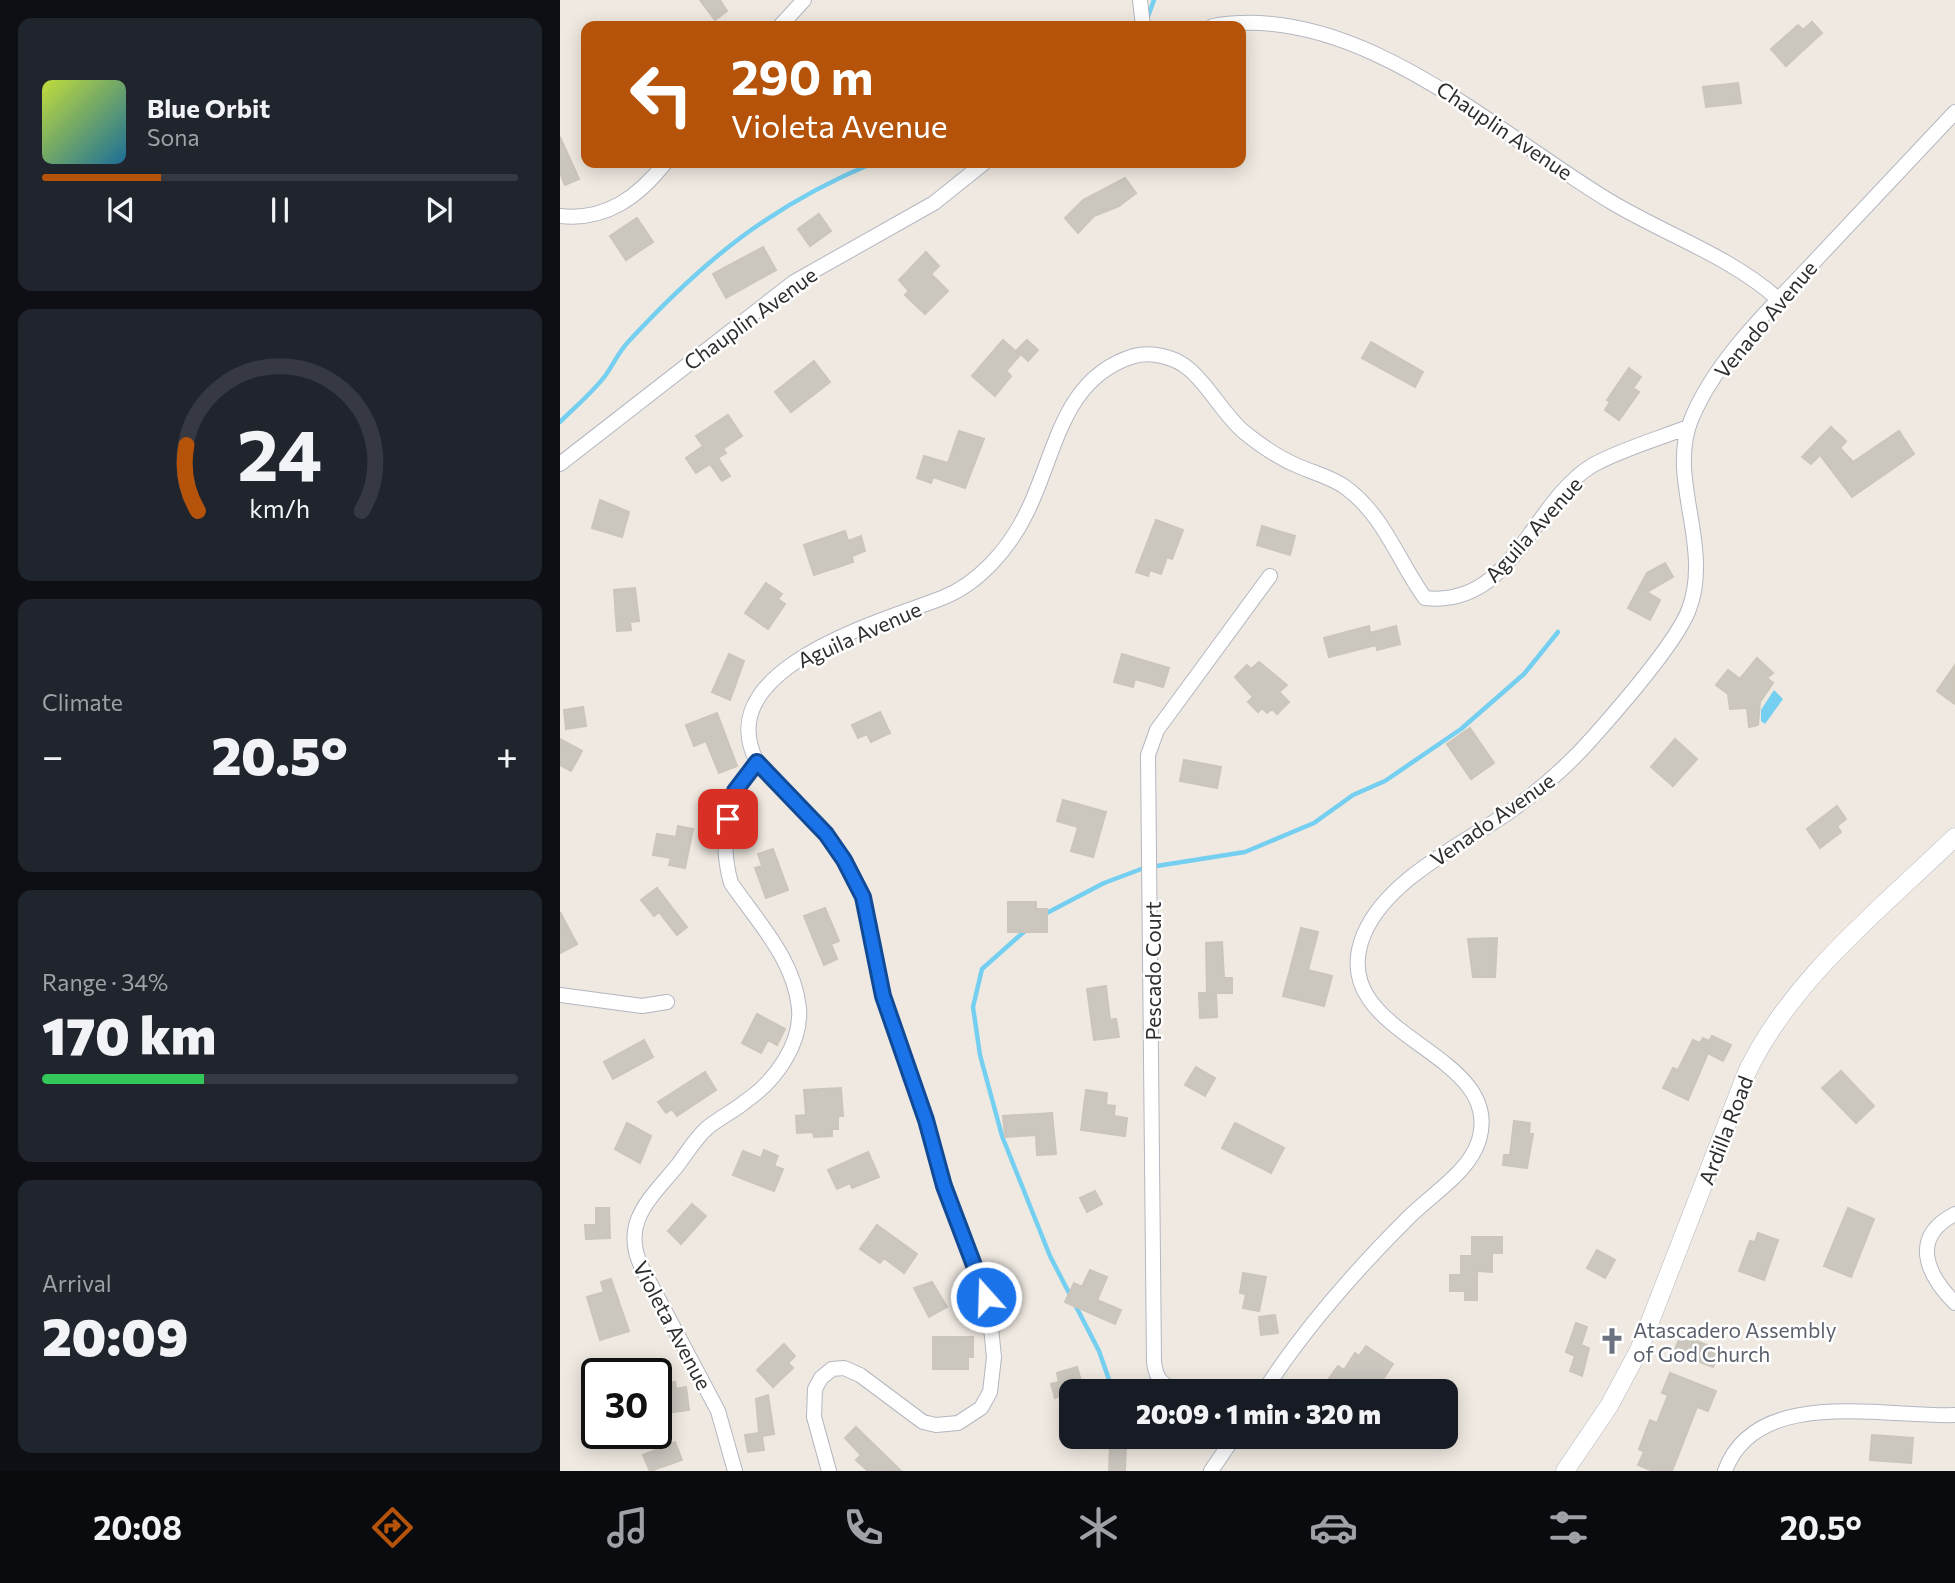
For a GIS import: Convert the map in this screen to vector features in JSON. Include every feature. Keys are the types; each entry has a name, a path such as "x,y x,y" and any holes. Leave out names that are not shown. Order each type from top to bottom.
{"street":[{"path":"785,21 804,0"},
{"path":"1140,0 1142,21"},
{"name":"Chauplin Avenue","path":"1238,21 1284,20 1323,27 1360,42 1435,82 1614,203 1741,272 1778,299"},
{"name":"Venado Avenue","path":"1273,1379 1336,1296 1407,1219 1465,1165 1478,1143 1481,1117 1470,1088 1448,1065 1404,1035 1368,997 1359,973 1361,942 1372,919 1421,870 1507,814 1568,764 1595,735 1681,624 1690,604 1696,564 1684,467 1688,427 1707,388 1778,299 1955,112"},
{"path":"560,216 580,218 618,207 634,196 660,168"},
{"name":"Chauplin Avenue","path":"560,464 794,282 934,203 979,168"},
{"name":"Aguila Avenue","path":"757,762 751,750 751,717 769,683 797,659 886,617 942,598 976,579 1007,544 1026,514 1057,434 1078,393 1093,377 1123,359 1139,354 1156,355 1189,369 1221,410 1262,446 1295,465 1327,476 1357,498 1382,525 1425,597 1447,600 1477,590 1500,571 1573,481 1594,465 1688,427"},
{"name":"Pescado Court","path":"1158,1379 1154,1362 1148,755 1157,730 1270,576"},
{"path":"757,762 826,834 844,860 863,897 883,996 926,1120 944,1186 986,1297 990,1318 993,1357 990,1392 981,1408 958,1423 936,1425 923,1422 860,1375 844,1368 832,1370 821,1378 815,1389 814,1417 829,1471"},
{"name":"Violeta Avenue","path":"736,1471 718,1411 635,1252 634,1237 643,1207 706,1129 759,1090 772,1077 794,1044 799,1007 786,963 731,883 726,868 731,803 735,791 757,762"},
{"name":"Ardilla Road","path":"1565,1471 1609,1406 1639,1350 1747,1072 1769,1029 1804,984 1955,837"},
{"path":"560,995 642,1006 667,1002"},
{"path":"1955,1213 1934,1227 1926,1253 1935,1279 1955,1303"},
{"path":"1725,1471 1739,1447 1755,1433 1804,1415 1852,1410 1955,1415"},
{"path":"1211,1471 1226,1449"}],"water":[{"path":"1774,690 1783,699 1765,724 1761,721 1761,710"}],"building":[{"path":"700,0 720,0 727,11 715,20"},
{"path":"1812,22 1822,33 1786,66 1771,49 1798,25 1803,30"},
{"path":"1738,83 1741,103 1706,107 1703,87"},
{"path":"560,137 579,179 565,185 560,173"},
{"path":"1125,178 1136,193 1119,206 1094,216 1078,233 1065,218 1083,200"},
{"path":"819,214 831,231 810,246 798,229"},
{"path":"637,218 653,242 626,260 610,236"},
{"path":"763,247 776,270 726,298 713,274"},
{"path":"926,252 939,266 931,274 948,291 925,314 905,295 909,291 899,280"},
{"path":"1003,340 1020,355 1006,371 1011,376 995,396 972,376"},
{"path":"1027,340 1038,350 1028,361 1017,350"},
{"path":"1371,342 1423,372 1415,387 1362,358"},
{"path":"814,361 830,382 791,412 775,392"},
{"path":"1629,368 1641,377 1633,388 1639,392 1619,420 1605,410 1610,402 1607,400"},
{"path":"728,415 742,436 723,449 726,453 718,458 730,476 722,481 710,464 696,473 686,458 703,446 696,436"},
{"path":"1831,427 1846,441 1840,448 1853,462 1899,431 1914,454 1852,497 1820,455 1811,464 1802,457"},
{"path":"959,431 984,439 965,488 933,477 931,483 917,478 924,456 948,463"},
{"path":"600,500 629,512 622,537 592,528"},
{"path":"1156,520 1183,530 1172,559 1167,557 1161,574 1150,570 1148,576 1136,572"},
{"path":"1262,526 1295,536 1290,555 1257,545"},
{"path":"845,531 848,541 861,536 865,551 852,556 853,562 814,575 804,545"},
{"path":"1665,563 1673,577 1647,592 1660,600 1650,620 1628,608 1647,573"},
{"path":"766,583 782,594 778,599 785,604 768,629 745,613"},
{"path":"635,588 639,621 630,622 631,630 617,631 614,590"},
{"path":"1369,626 1370,633 1396,626 1400,644 1377,650 1376,645 1329,657 1324,638"},
{"path":"729,654 744,661 730,700 712,692"},
{"path":"1122,654 1169,668 1163,687 1135,679 1133,687 1114,682"},
{"path":"1757,658 1773,673 1767,678 1773,683 1760,702 1758,725 1749,727 1747,708 1730,709 1728,694 1716,685 1728,670 1740,679"},
{"path":"1259,662 1287,685 1279,692 1289,702 1277,714 1272,709 1267,713 1262,708 1258,712 1248,702 1253,697 1235,677 1247,665 1251,669"},
{"path":"1955,665 1955,704 1937,691"},
{"path":"583,707 586,726 566,729 564,710"},
{"path":"880,712 890,733 871,742 867,734 858,738 852,725"},
{"path":"717,713 737,766 719,773 706,741 694,746 686,725"},
{"path":"1470,728 1494,763 1471,779 1447,744"},
{"path":"560,739 582,751 571,771 560,765"},
{"path":"1675,739 1697,759 1673,786 1651,767"},
{"path":"1184,760 1221,767 1217,788 1180,781"},
{"path":"1063,800 1106,812 1093,857 1071,851 1078,827 1057,821"},
{"path":"1837,806 1846,819 1837,826 1841,832 1820,848 1807,829"},
{"path":"678,826 693,829 685,868 669,865 671,858 653,855 657,834 676,837"},
{"path":"773,849 788,890 766,898 755,868 762,866 758,854"},
{"path":"657,888 687,927 677,935 659,912 654,916 641,900"},
{"path":"1008,902 1036,902 1036,909 1047,909 1047,932 1008,932"},
{"path":"825,908 839,941 831,944 837,959 824,965 804,916"},
{"path":"560,912 577,944 560,953"},
{"path":"1301,928 1318,932 1308,970 1332,976 1324,1006 1283,996"},
{"path":"1497,938 1495,977 1473,977 1468,939"},
{"path":"1222,942 1224,978 1232,978 1232,993 1216,993 1217,1017 1200,1018 1199,993 1207,993 1206,943"},
{"path":"1106,986 1110,1020 1116,1019 1119,1037 1094,1040 1087,989"},
{"path":"757,1014 785,1029 777,1045 768,1040 761,1053 742,1043"},
{"path":"1712,1036 1731,1045 1723,1061 1708,1053 1688,1100 1663,1088 1673,1068 1678,1070 1693,1040 1700,1043 1703,1038 1709,1041"},
{"path":"644,1040 653,1057 613,1079 604,1062"},
{"path":"1196,1067 1215,1078 1205,1096 1185,1085"},
{"path":"1841,1071 1874,1106 1856,1123 1822,1088"},
{"path":"705,1072 716,1090 677,1116 672,1109 666,1113 658,1102"},
{"path":"841,1088 843,1116 838,1116 838,1129 832,1129 832,1136 814,1137 813,1132 797,1133 796,1116 806,1115 804,1090"},
{"path":"1086,1090 1107,1093 1106,1105 1115,1106 1114,1116 1127,1118 1125,1136 1081,1130"},
{"path":"1052,1113 1056,1154 1037,1155 1036,1135 1005,1137 1003,1116"},
{"path":"1514,1121 1530,1123 1529,1134 1533,1134 1527,1168 1503,1165 1504,1155 1510,1155"},
{"path":"627,1123 651,1136 640,1163 615,1149"},
{"path":"1235,1123 1284,1148 1271,1173 1222,1148"},
{"path":"764,1150 778,1156 774,1166 783,1169 774,1191 733,1175 743,1151 761,1158"},
{"path":"868,1152 879,1177 852,1188 850,1183 837,1189 828,1170"},
{"path":"1095,1191 1102,1204 1087,1212 1080,1198"},
{"path":"692,1204 706,1216 681,1244 668,1231"},
{"path":"596,1208 609,1208 610,1238 586,1239 585,1225 596,1225"},
{"path":"1848,1208 1874,1219 1851,1277 1824,1266"},
{"path":"877,1225 917,1254 904,1273 884,1258 880,1263 860,1249"},
{"path":"1758,1233 1778,1240 1764,1280 1739,1271 1750,1241 1755,1242"},
{"path":"1472,1237 1502,1237 1502,1253 1492,1253 1492,1272 1477,1271 1477,1300 1465,1300 1465,1291 1450,1291 1450,1275 1461,1275 1461,1256 1472,1256"},
{"path":"1597,1250 1615,1260 1605,1278 1587,1268"},
{"path":"1090,1270 1107,1277 1097,1300 1121,1310 1115,1324 1065,1302 1074,1283 1082,1287"},
{"path":"1243,1273 1266,1277 1259,1311 1243,1308 1246,1294 1240,1293"},
{"path":"611,1279 629,1331 600,1340 587,1297 604,1292 601,1282"},
{"path":"932,1282 947,1307 929,1317 914,1288"},
{"path":"1275,1315 1278,1333 1261,1335 1259,1317"},
{"path":"1576,1323 1587,1327 1581,1345 1589,1348 1582,1376 1570,1371 1575,1356 1566,1352"},
{"path":"1681,1335 1720,1350 1713,1367 1674,1352"},
{"path":"933,1337 973,1337 973,1357 968,1357 968,1369 933,1369"},
{"path":"784,1344 795,1356 788,1363 793,1368 773,1387 757,1370"},
{"path":"1366,1346 1393,1364 1383,1379 1329,1379 1338,1366 1344,1370 1355,1353 1359,1356"},
{"path":"1077,1367 1080,1379 1059,1379 1059,1382 1057,1373"},
{"path":"1670,1373 1716,1391 1708,1411 1697,1407 1672,1471 1653,1471 1638,1465 1644,1452 1639,1449 1650,1420 1657,1423 1668,1395 1662,1393"},
{"path":"672,1382 675,1382 676,1389 686,1387 689,1410 672,1412"},
{"path":"1059,1382 1059,1396 1055,1398 1051,1384"},
{"path":"768,1395 774,1434 762,1436 764,1450 748,1452 745,1435 759,1433 756,1399"},
{"path":"856,1427 901,1471 868,1471 856,1460 861,1455 845,1438"},
{"path":"1872,1435 1913,1438 1911,1463 1870,1460"},
{"path":"675,1442 682,1460 650,1471 643,1455 658,1449 672,1449 672,1443"},
{"path":"1110,1449 1126,1449 1125,1471 1109,1471"}],"waterway":[{"path":"1147,19 1154,0"},
{"path":"560,422 600,382 629,341 712,260 770,217 862,168"},
{"path":"1043,915 1104,883 1144,868 1245,852 1314,823 1353,795 1385,781 1461,729 1524,674 1558,632"},
{"path":"1026,930 982,969 973,1007 980,1055 1002,1136 1050,1256 1099,1351 1109,1379"}],"place":[{"name":"Atascadero Assembly of God Church","path":"1612,1341"}],"route":[{"path":"728,819 735,791 757,762 826,834 844,860 863,897 883,996 926,1120 944,1186 986,1297"}]}
